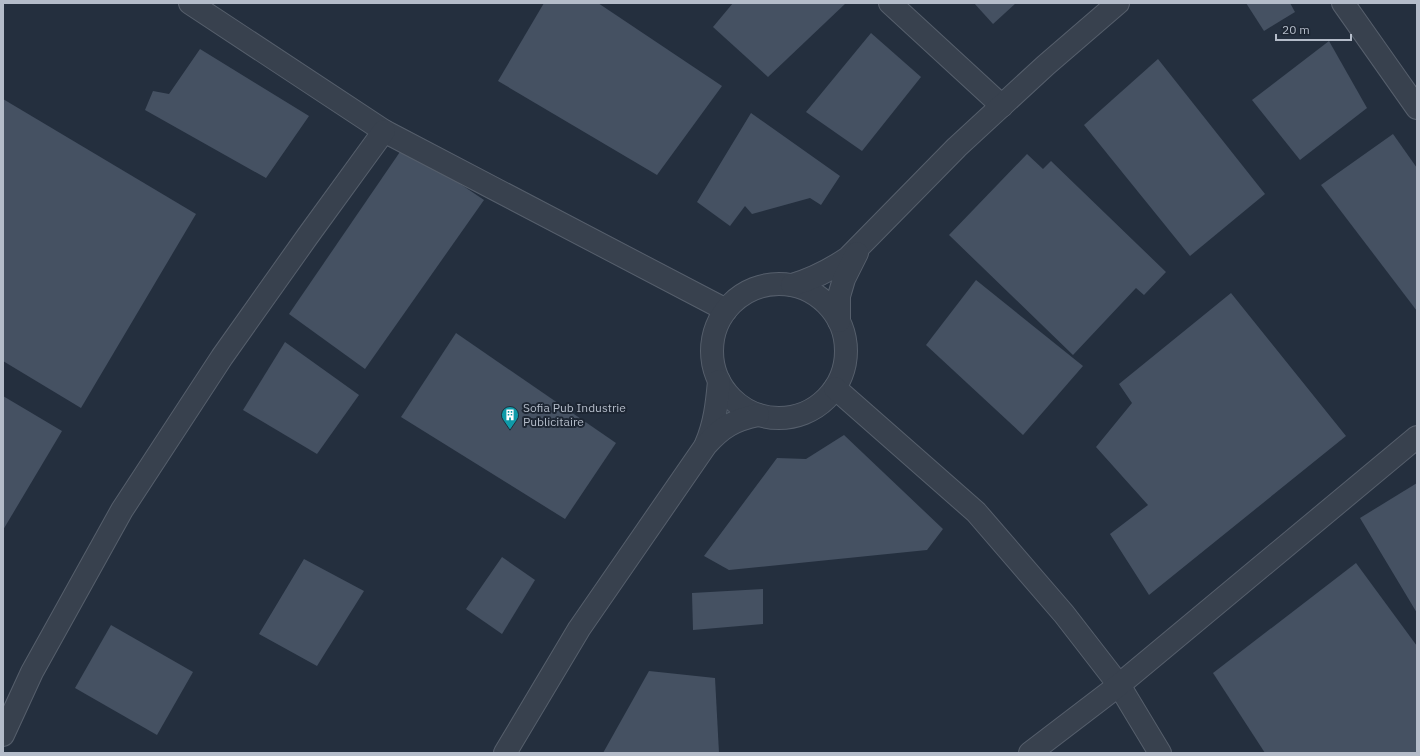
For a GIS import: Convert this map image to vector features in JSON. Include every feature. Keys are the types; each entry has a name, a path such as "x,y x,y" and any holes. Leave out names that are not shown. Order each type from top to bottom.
{"street":[{"path":"190,3 384,131 726,310"},
{"path":"890,3 1002,106"},
{"path":"792,285 812,279 831,270 848,258 957,147 1046,65 1118,3"},
{"path":"1343,3 1417,108"},
{"path":"3,735 32,672 122,510 222,357 384,131"},
{"path":"839,321 840,296 844,279 852,261 863,243"},
{"path":"505,753 579,629 706,445 716,433 729,424 743,418 758,416 780,419 801,415 820,404 835,388 842,373 846,356 845,338 839,321 831,308 820,298 807,290 792,285 774,284 756,288 739,296 726,310 716,326 712,344 713,363 718,381 728,396 742,407 758,416"},
{"path":"706,445 716,415 718,381"},
{"path":"835,388 976,512 1064,614 1119,685 1160,753"},
{"path":"1030,753 1119,685 1417,437"}],"building":[{"path":"544,3 598,3 722,86 657,175 498,81"},
{"path":"733,3 846,3 768,77 713,27"},
{"path":"974,3 1016,3 993,24"},
{"path":"1246,3 1290,3 1295,12 1264,31"},
{"path":"871,33 921,77 862,151 806,112"},
{"path":"1329,41 1367,108 1300,160 1252,100"},
{"path":"200,49 309,116 266,178 145,110 153,91 169,94"},
{"path":"1158,59 1265,194 1190,256 1084,125"},
{"path":"3,99 196,214 81,408 3,361"},
{"path":"751,113 840,176 821,205 810,198 752,214 745,206 730,226 697,202"},
{"path":"1393,134 1417,168 1417,311 1321,185"},
{"path":"404,146 484,200 365,369 289,314"},
{"path":"1027,154 1043,169 1051,161 1166,272 1144,295 1136,288 1073,355 949,235"},
{"path":"976,280 1083,366 1023,435 926,345"},
{"path":"1231,293 1346,436 1149,595 1110,534 1148,505 1096,447 1132,403 1119,384"},
{"name":"Sofia Pub Industrie Publicitaire","path":"456,333 616,443 565,519 401,417"},
{"path":"285,342 359,395 317,454 243,410"},
{"path":"3,396 62,431 3,530"},
{"path":"844,435 943,529 927,550 729,570 704,556 777,458 806,459"},
{"path":"1417,483 1417,613 1360,518"},
{"path":"502,557 535,580 502,634 466,609"},
{"path":"304,559 364,591 317,666 259,634"},
{"path":"1356,563 1417,646 1417,753 1265,753 1213,673"},
{"path":"763,589 763,624 693,630 692,593"},
{"path":"111,625 193,672 157,735 75,688"},
{"path":"649,671 715,678 719,753 603,753"}],"place":[{"name":"Sofia Pub Industrie Publicitaire","path":"510,430"}]}
